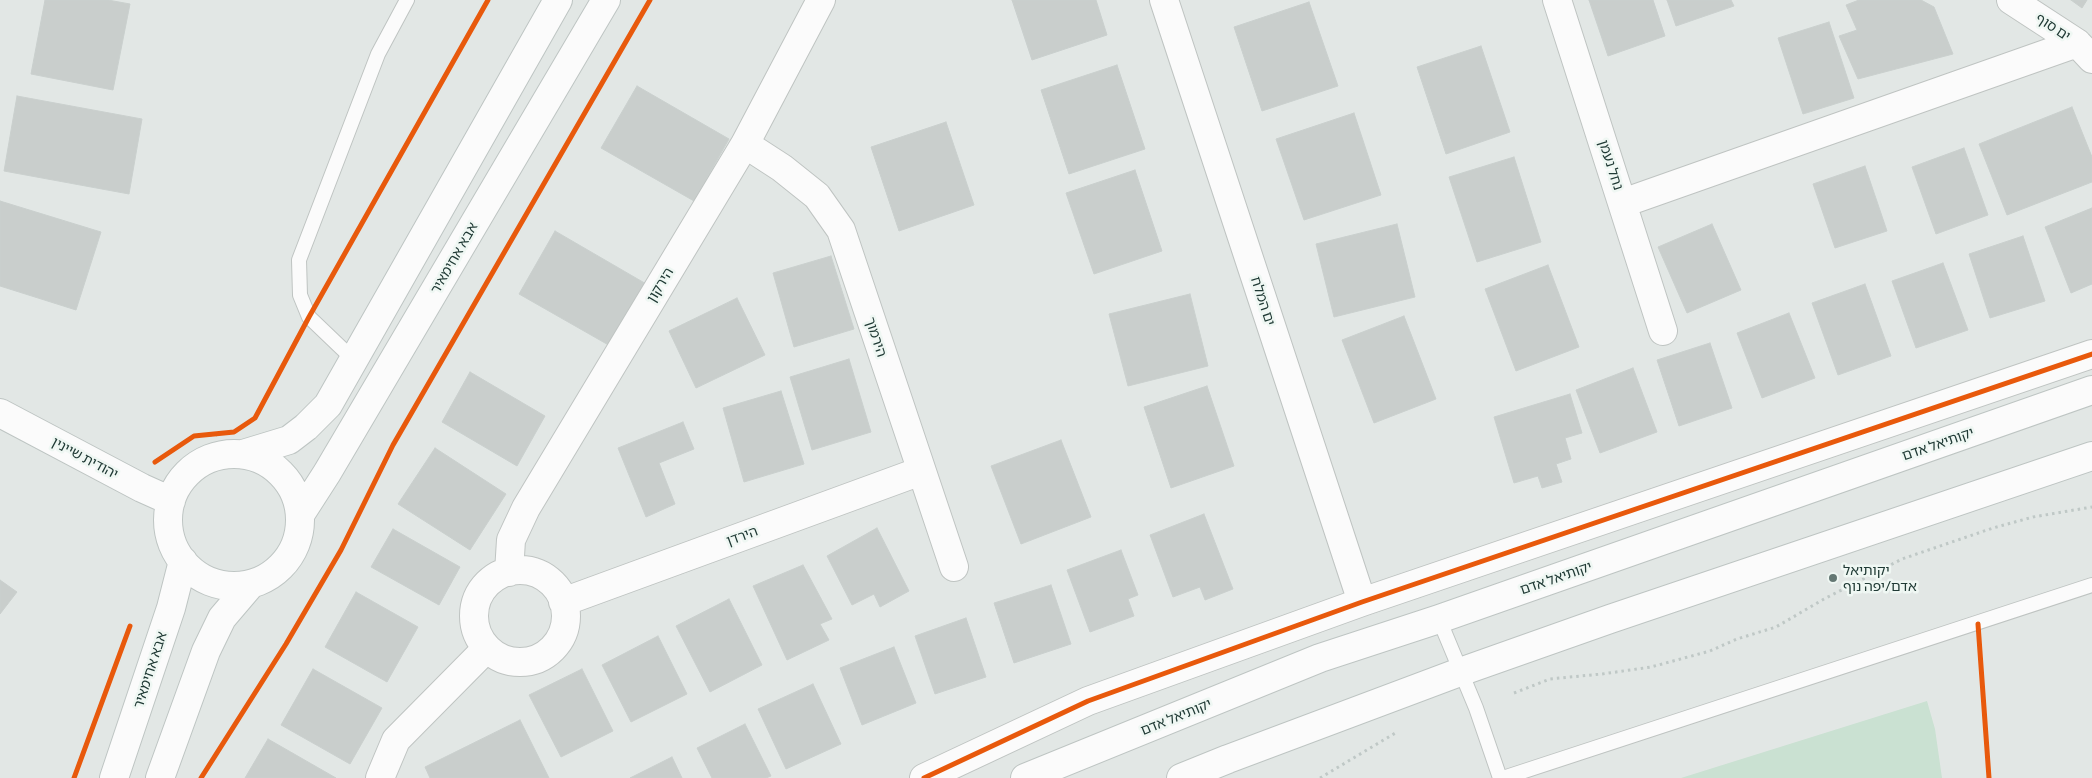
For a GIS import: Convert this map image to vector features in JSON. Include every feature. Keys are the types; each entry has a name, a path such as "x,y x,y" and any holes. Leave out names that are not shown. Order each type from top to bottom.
{"street":[{"path":"251,584 234,586 217,583 197,575 182,561 174,547 167,517 179,482 195,466 212,457 243,454 289,440 306,427 328,405 355,361 558,0"},
{"name":"אבא אחימאיר","path":"300,515 332,465 606,0"},
{"name":"הירקון","path":"509,572 511,540 526,508 745,144 821,0"},
{"name":"ים המלח","path":"1164,0 1362,602"},
{"name":"נחל נעמן","path":"1557,0 1663,331"},
{"name":"ים סוף","path":"2011,0 2085,51"},
{"path":"1623,202 2085,51"},
{"name":"הירמוך","path":"745,144 782,168 817,196 841,230 954,567"},
{"path":"924,778 1088,702 1362,602 2092,354"},
{"name":"יקותיאל אדם","path":"1025,778 1320,658 1440,619 2092,390"},
{"name":"יהודית שיינין","path":"0,413 142,488 171,501"},
{"path":"160,778 206,651 222,618 251,584 279,568 293,551 300,531 300,515 293,489 283,475 258,457 243,454"},
{"path":"1181,778 1228,758 1460,672 1610,619 2092,456"},
{"name":"הירדן","path":"564,602 921,471"},
{"name":"אבא אחימאיר","path":"114,778 171,608 182,561"},
{"path":"522,570 536,573 548,580 564,602 566,615 564,629 559,641 550,651 538,658 524,662 498,657 487,648 479,637 474,624 474,610 478,597 496,577 509,572 522,570"},
{"path":"380,778 396,740 487,648"}],"lane":[{"path":"355,361 309,317 300,294 299,260 378,54 408,0"},
{"path":"1440,619 1502,778 2092,585"}],"path":[{"path":"155,462 194,436 219,435"},
{"path":"1514,693 1550,679 1651,667 1710,651 1737,639 1776,627 1824,599 1902,559 1993,528 2033,517 2092,507"},
{"path":"1320,778 1404,728"}],"green space":[{"path":"1927,701 1935,729 1942,778 1681,778"}],"building":[{"path":"45,0 108,0 130,4 113,90 31,74"},
{"path":"1012,0 1096,0 1107,35 1032,60"},
{"path":"1589,0 1653,0 1665,36 1608,56"},
{"path":"1667,0 1731,0 1734,6 1676,26"},
{"path":"1859,0 1921,0 1934,7 1953,54 1858,79 1839,36 1857,30 1846,5"},
{"path":"2071,0 2087,0 2082,8"},
{"path":"1309,2 1338,86 1262,111 1234,27"},
{"path":"1829,22 1854,98 1803,114 1778,38"},
{"path":"1481,46 1510,132 1446,154 1417,67"},
{"path":"1117,65 1145,149 1069,174 1041,90"},
{"path":"637,86 729,139 694,201 601,148"},
{"path":"17,96 142,119 129,194 4,171"},
{"path":"2072,107 2092,157 2092,182 2007,215 1979,144"},
{"path":"1354,113 1381,195 1304,220 1276,139"},
{"path":"946,122 974,205 899,231 871,147"},
{"path":"1964,148 1988,215 1936,234 1912,167"},
{"path":"1514,157 1541,242 1477,262 1449,177"},
{"path":"1865,166 1887,231 1835,248 1813,184"},
{"path":"1135,170 1162,251 1094,274 1066,193"},
{"path":"0,201 101,232 76,310 0,286"},
{"path":"2092,208 2092,284 2071,293 2045,227"},
{"path":"1397,224 1415,297 1334,317 1316,244"},
{"path":"1712,224 1741,290 1687,313 1658,247"},
{"path":"555,231 648,285 612,347 519,294"},
{"path":"2023,236 2045,301 1990,318 1969,254"},
{"path":"831,256 854,329 794,347 773,273"},
{"path":"1943,263 1968,330 1916,348 1892,281"},
{"path":"1548,265 1579,347 1516,371 1485,289"},
{"path":"1865,284 1891,356 1838,375 1812,303"},
{"path":"1190,294 1208,366 1128,386 1109,314"},
{"path":"737,298 765,355 696,388 669,331"},
{"path":"1789,313 1815,378 1762,398 1737,333"},
{"path":"1404,316 1436,399 1374,423 1342,340"},
{"path":"1710,343 1732,408 1679,426 1657,360"},
{"path":"849,359 871,432 812,450 790,377"},
{"path":"1633,368 1657,432 1600,453 1576,390"},
{"path":"470,372 545,416 517,466 442,422"},
{"path":"1207,386 1234,466 1171,488 1144,407"},
{"path":"781,391 804,464 744,482 723,408"},
{"path":"1570,394 1582,433 1565,438 1571,459 1556,464 1562,482 1542,488 1538,476 1514,483 1494,417"},
{"path":"683,422 694,449 659,463 675,504 646,517 618,448"},
{"path":"1061,440 1091,517 1021,544 991,466"},
{"path":"435,448 506,494 470,550 398,504"},
{"path":"1204,514 1233,589 1205,600 1200,587 1173,597 1150,535"},
{"path":"877,528 909,591 880,607 874,594 852,605 827,556"},
{"path":"393,529 460,567 439,605 371,567"},
{"path":"1121,550 1138,595 1128,599 1134,616 1090,632 1067,570"},
{"path":"803,565 832,619 820,624 829,640 787,660 753,586"},
{"path":"0,580 17,592 0,614"},
{"path":"1051,585 1071,644 1014,663 994,603"},
{"path":"356,592 418,627 387,682 325,647"},
{"path":"729,599 762,665 710,692 676,626"},
{"path":"966,618 986,677 935,694 915,636"},
{"path":"658,636 687,694 631,722 602,665"},
{"path":"894,647 916,703 862,725 840,668"},
{"path":"313,669 382,708 350,764 281,725"},
{"path":"582,669 613,731 561,757 529,695"},
{"path":"813,684 841,744 786,769 758,709"},
{"path":"520,720 549,778 430,778 425,767"},
{"path":"745,724 771,776 766,778 712,778 697,748"},
{"path":"268,739 336,778 245,778"},
{"path":"672,757 682,778 630,778"}],"cycle path":[{"path":"155,462 194,436 234,432 255,418 309,317 488,0"},
{"path":"201,778 286,644 341,550 393,445 650,0"},
{"path":"924,778 1088,701 1362,602 2092,354"},
{"path":"1978,624 1989,778"},
{"path":"74,778 130,626"}],"place":[{"name":"יקותיאל אדם/יפה נוף","path":"1833,578"}]}
